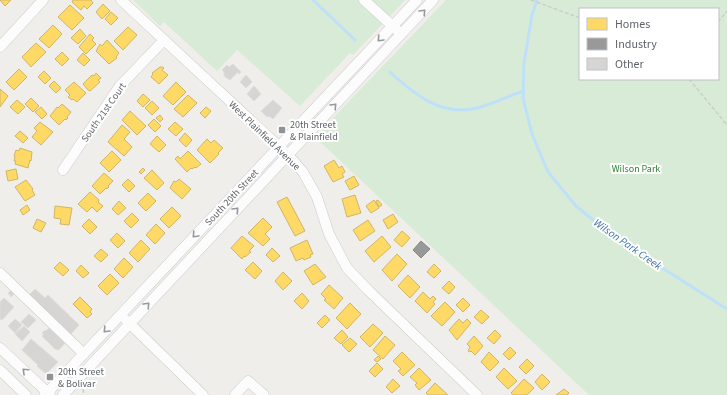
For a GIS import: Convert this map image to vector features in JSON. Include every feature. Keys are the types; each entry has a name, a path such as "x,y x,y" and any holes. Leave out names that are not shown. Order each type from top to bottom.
{"street":[{"path":"0,47 43,0"},
{"name":"West Plainfield Avenue","path":"121,0 288,155 303,172 317,198 329,234 347,268 477,395"},
{"path":"364,0 401,35"},
{"name":"South 20th Street","path":"48,394 120,315 417,0"},
{"name":"South 20th Street","path":"63,395 433,0"},
{"name":"South 21st Court","path":"63,170 119,87 164,40"},
{"path":"0,273 84,354"},
{"path":"120,315 203,395"},
{"path":"0,348 48,394"},
{"path":"0,370 26,395"},
{"path":"235,395 248,381 264,395"}],"path":[{"path":"531,0 579,18"},
{"path":"719,21 727,11"},
{"path":"690,80 727,125"},
{"path":"84,389 84,395"}],"green space":[{"path":"133,0 405,0 353,55 350,53 300,106 237,50 217,71 164,22 160,26"},
{"name":"Wilson Park","path":"446,0 727,0 727,395 589,395 315,137"}],"building: Homes":[{"path":"0,0 11,0 5,6"},
{"path":"73,0 91,0 93,3 87,9 84,6 81,10 72,2"},
{"path":"103,4 110,11 102,19 96,12"},
{"path":"70,5 84,18 72,30 58,17"},
{"path":"111,12 118,18 111,25 105,19"},
{"path":"53,25 62,34 49,48 39,39"},
{"path":"128,27 137,35 123,50 114,41"},
{"path":"80,29 86,36 78,44 71,38"},
{"path":"90,34 94,38 92,40 96,44 86,54 79,47"},
{"path":"107,40 119,53 116,57 117,58 109,64 96,51 100,44 102,46"},
{"path":"36,43 46,52 31,67 22,57"},
{"path":"62,52 69,59 62,66 55,59"},
{"path":"83,53 90,60 84,66 77,60"},
{"path":"160,67 164,68 162,70 168,75 159,84 151,77 153,74 152,73"},
{"path":"19,69 27,77 14,90 6,82"},
{"path":"44,71 51,78 45,84 38,77"},
{"path":"96,73 101,78 98,80 100,82 90,91 83,84"},
{"path":"54,81 61,88 56,93 49,86"},
{"path":"74,82 86,93 77,102 68,97 70,95 65,90"},
{"path":"176,82 186,92 173,105 163,96"},
{"path":"0,89 8,96 0,107"},
{"path":"143,94 150,100 143,107 137,101"},
{"path":"188,95 197,103 183,117 174,109"},
{"path":"31,98 39,106 33,112 25,104"},
{"path":"17,100 25,107 18,114 10,107"},
{"path":"152,101 159,108 152,115 145,108"},
{"path":"62,104 71,112 67,117 68,118 59,125 50,116 57,107 58,108"},
{"path":"41,107 47,114 42,119 35,112"},
{"path":"206,107 211,111 205,118 200,113"},
{"path":"130,111 146,126 137,135 122,120"},
{"path":"160,115 163,119 160,122 156,118"},
{"path":"154,119 161,126 155,132 148,125"},
{"path":"40,122 53,132 41,145 32,137 37,131 34,128"},
{"path":"175,122 183,129 176,136 168,129"},
{"path":"122,125 130,132 124,139 132,147 124,156 108,142"},
{"path":"20,131 28,138 23,143 15,136"},
{"path":"185,133 192,140 186,147 179,140"},
{"path":"157,136 166,145 159,152 150,144"},
{"path":"207,139 211,143 214,140 223,148 210,163 197,150"},
{"path":"20,148 32,152 31,161 30,160 28,168 15,164 16,161 14,161 14,156 16,150 19,151"},
{"path":"112,151 121,160 109,172 100,163"},
{"path":"188,151 201,164 196,168 191,168 187,172 175,159 178,156 180,159"},
{"path":"334,160 339,168 342,166 345,172 342,174 344,177 333,182 324,166"},
{"path":"143,168 145,170 141,174 139,172"},
{"path":"16,169 18,179 8,181 6,171"},
{"path":"152,170 164,183 157,190 144,178"},
{"path":"104,173 113,181 107,189 106,188 100,194 92,186"},
{"path":"354,176 359,185 350,190 345,181"},
{"path":"128,179 135,186 129,192 122,185"},
{"path":"179,179 191,189 182,199 170,188 174,181 176,182"},
{"path":"26,180 33,189 32,190 35,195 25,201 15,187"},
{"path":"90,192 103,206 97,212 92,207 87,212 78,204"},
{"path":"148,193 156,201 146,211 138,203"},
{"path":"355,195 361,213 347,217 342,199"},
{"path":"287,197 305,231 295,236 277,202"},
{"path":"374,200 379,208 371,213 366,206"},
{"path":"378,200 382,205 379,207 376,201"},
{"path":"119,201 126,208 118,215 112,209"},
{"path":"27,205 30,210 23,215 20,210"},
{"path":"55,206 72,208 69,225 60,224 61,219 54,218"},
{"path":"172,207 181,216 169,228 160,219"},
{"path":"132,213 139,220 131,228 124,221"},
{"path":"393,214 398,222 388,229 383,220"},
{"path":"263,218 272,227 265,234 270,239 263,246 248,233"},
{"path":"37,219 46,223 41,232 33,228"},
{"path":"89,219 97,227 90,234 82,226"},
{"path":"368,220 375,231 360,241 353,230"},
{"path":"156,224 165,233 155,244 146,235"},
{"path":"402,231 410,238 402,247 394,240"},
{"path":"117,233 125,241 118,248 110,240"},
{"path":"242,236 254,246 249,251 251,252 242,259 231,248"},
{"path":"382,236 391,247 374,262 365,251"},
{"path":"141,240 150,249 138,262 129,253"},
{"path":"307,240 313,254 310,255 311,257 304,260 303,258 296,261 290,248"},
{"path":"272,248 280,256 273,262 266,255"},
{"path":"101,249 108,255 101,262 94,256"},
{"path":"397,254 407,264 392,281 382,270"},
{"path":"124,258 133,267 123,278 114,269"},
{"path":"60,262 69,270 63,276 54,268"},
{"path":"253,262 262,271 255,279 245,270"},
{"path":"315,264 326,277 313,285 304,271"},
{"path":"434,264 441,271 434,278 427,272"},
{"path":"81,265 89,273 83,278 76,271"},
{"path":"283,272 292,281 283,290 275,281"},
{"path":"110,274 119,283 107,295 98,286"},
{"path":"408,275 420,287 410,298 398,286"},
{"path":"449,281 455,287 449,294 442,288"},
{"path":"329,285 343,298 334,309 324,300 326,299 321,294"},
{"path":"423,292 430,299 433,296 436,299 433,302 435,304 427,313 415,301"},
{"path":"302,293 309,301 302,309 294,301"},
{"path":"80,297 92,309 90,312 92,314 87,318 73,304"},
{"path":"463,298 470,305 463,312 456,305"},
{"path":"445,302 455,312 442,326 431,316"},
{"path":"350,303 361,314 347,329 336,318"},
{"path":"481,310 489,317 482,324 474,317"},
{"path":"325,315 330,320 322,328 317,323"},
{"path":"459,319 463,323 467,319 471,323 457,340 449,330"},
{"path":"373,324 383,333 370,347 360,337"},
{"path":"342,330 348,337 341,344 334,338"},
{"path":"495,330 501,336 494,344 487,338"},
{"path":"385,336 395,345 383,359 373,350"},
{"path":"474,336 483,346 475,355 471,351 468,351 470,347 467,344"},
{"path":"350,338 357,344 349,352 342,345"},
{"path":"510,347 516,353 509,360 503,354"},
{"path":"402,352 415,365 403,376 398,371 401,369 393,361"},
{"path":"489,352 499,362 490,371 481,362"},
{"path":"378,356 381,359 377,362 374,360"},
{"path":"527,359 534,366 526,374 519,367"},
{"path":"377,363 383,369 375,377 369,371"},
{"path":"419,368 431,380 419,390 415,385 417,383 410,377"},
{"path":"504,368 517,381 508,389 496,377"},
{"path":"542,374 550,382 542,390 535,382"},
{"path":"393,379 400,386 392,393 386,387"},
{"path":"524,379 534,388 527,395 513,395 511,393"},
{"path":"435,383 448,395 428,395 426,393"},
{"path":"564,389 569,393 567,395 556,395"}],"building: Industry":[{"path":"421,241 430,249 421,258 413,250"}],"building: Other":[{"path":"233,64 241,72 239,74 238,72 230,80 224,76 224,72 222,70 227,65 229,67"},
{"path":"246,75 252,82 246,88 240,82"},
{"path":"254,86 261,94 254,101 247,94"},
{"path":"273,100 282,108 273,119 269,116 267,117 261,111"},
{"path":"35,289 45,298 48,295 79,325 69,336 27,297"},
{"path":"11,290 14,294 11,297 8,293"},
{"path":"4,298 14,307 2,320 0,319 0,302"},
{"path":"29,314 36,320 28,328 21,322"},
{"path":"15,319 22,325 15,333 8,326"},
{"path":"24,326 30,332 22,341 15,334"},
{"path":"49,328 65,343 59,350 55,349 42,336 44,334 42,333"},
{"path":"31,339 58,362 46,374 22,350"}],"waterway":[{"path":"313,0 355,40"},
{"name":"Wilson Park Creek","path":"537,0 532,15 524,63 523,98 532,134 548,172 576,206 608,232 727,309"},
{"path":"390,72 429,102 452,109 464,110 477,108 524,91"}],"place":[{"name":"20th Street & Plainfield","path":"282,130"},
{"name":"20th Street & Bolivar","path":"50,377"}]}
